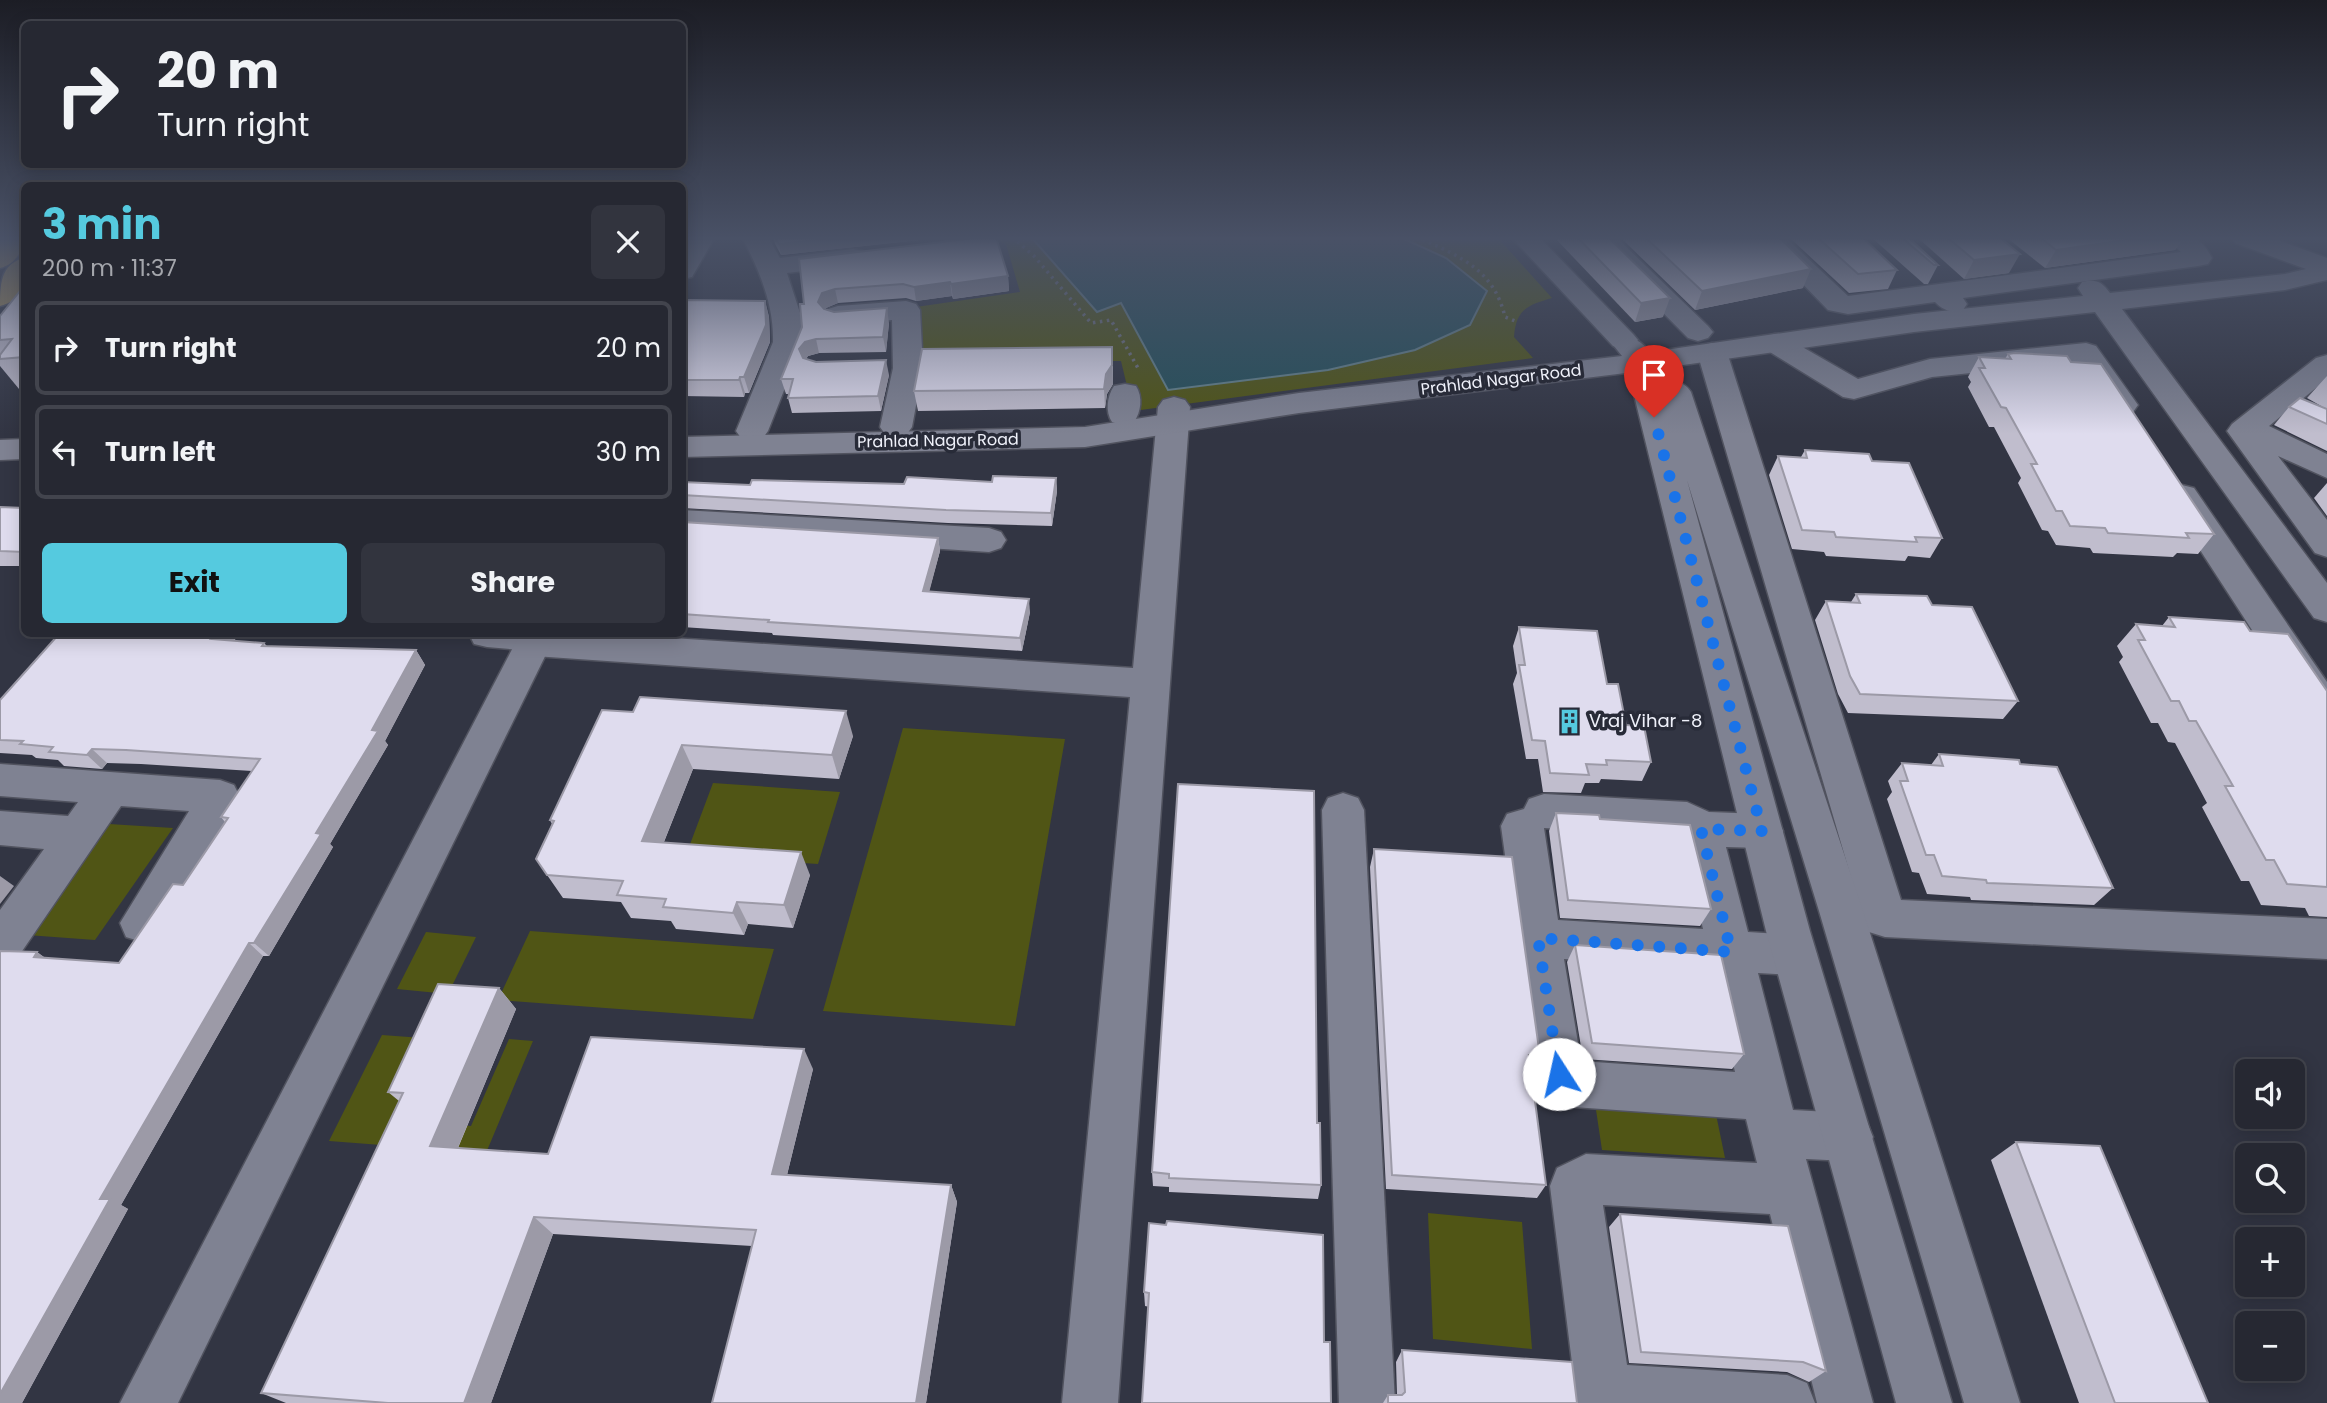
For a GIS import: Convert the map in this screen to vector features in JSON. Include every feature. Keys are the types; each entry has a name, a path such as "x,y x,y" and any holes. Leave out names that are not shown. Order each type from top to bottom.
{"street":[{"path":"752,431 788,342 789,331 770,302"},
{"path":"1585,302 1641,362 1676,392 1992,1403"},
{"path":"1666,302 1705,342 1885,918 2327,939"},
{"path":"1822,302 1837,316"},
{"path":"1836,302 1848,305 1874,302"},
{"path":"686,432 1080,422 1130,394 1173,416 1641,362 1705,342 1908,302"},
{"path":"1705,342 1775,343 2048,302"},
{"path":"2102,302 2327,609"},
{"path":"838,315 906,310 895,363 896,427"},
{"path":"1775,343 1854,390 1930,368 2086,352 2140,432"},
{"path":"1641,362 1795,954 1924,1403"},
{"path":"2323,372 2280,400 2243,431 2327,545"},
{"path":"2280,400 2315,417"},
{"path":"1090,1403 1173,416"},
{"name":"Prahlad Nagar Road","path":"686,447 1084,437 1173,416"},
{"path":"2247,428 2327,467"},
{"path":"0,450 21,449"},
{"path":"2162,466 2327,713"},
{"path":"0,468 21,467"},
{"path":"686,520 989,540"},
{"path":"148,1403 536,637 1151,684"},
{"path":"0,780 220,797 142,923"},
{"path":"0,946 112,787"},
{"path":"1343,810 1367,1403"},
{"path":"1762,831 1701,829 1687,819 1533,819 1538,938 1559,1074 1573,1084 1770,1115 1848,1137"},
{"path":"0,828 79,834"},
{"path":"1701,829 1770,1115 1845,1403"},
{"path":"1538,938 1795,954"},
{"path":"1808,1000 1870,1006"},
{"path":"1787,1403 1604,1397 1575,1186 1586,1179 1790,1190"}],"path":[{"path":"1074,302 1091,323 1111,320 1130,394"},
{"path":"1503,302 1505,317 1515,321"}],"green space":[{"path":"947,302 1538,302 1521,314 1514,337 1533,358 1133,411 1121,361 905,361 902,309"},
{"path":"903,728 1065,739 1015,1026 823,1011"},
{"path":"713,783 840,792 818,864 686,855"},
{"path":"109,824 173,828 95,940 27,935"},
{"path":"530,931 774,949 753,1019 498,1000"},
{"path":"426,932 476,937 448,994 397,989"},
{"path":"382,1035 436,1039 398,1120 471,1126 509,1039 533,1041 486,1153 329,1141"},
{"path":"1592,1083 1711,1090 1725,1158 1602,1150"},
{"path":"1428,1213 1522,1222 1532,1349 1433,1339"}],"water":[{"path":"1089,302 1481,302 1470,325 1415,350 1328,370 1168,390 1121,303 1097,312"}],"building":[{"path":"11,302 21,302 21,357 0,359 12,339 0,340 0,316"},
{"path":"686,302 765,302 766,325 744,377 739,380 686,380"},
{"path":"818,302 824,309 834,312 887,308 883,337 816,339 805,342 799,349 803,358 816,362 886,360 878,396 788,398 793,379 781,379 802,327 800,304"},
{"path":"1112,347 1112,365 1106,374 1104,389 914,391 922,349"},
{"path":"2008,354 2067,356 2071,362 2101,364 2214,534 2186,533 2189,538 2108,533 2105,528 2070,526 2062,511 2056,511 2031,464 2037,464 2006,408 2001,407 1979,368 1985,368 1979,357 2011,359"},
{"path":"2300,398 2327,409 2327,424 2289,407"},
{"path":"1805,450 1869,454 1872,461 1909,463 1942,538 1915,537 1917,542 1836,537 1834,532 1802,530 1778,456 1807,458"},
{"path":"993,476 1056,478 1051,513 946,510 686,495 686,482 750,485 752,480 904,484 907,477 992,482"},
{"path":"0,507 21,508 21,552 0,551"},
{"path":"686,522 938,538 923,591 1029,599 1020,638 768,622 769,620 686,614"},
{"path":"1856,594 1927,596 1932,605 1972,607 2018,701 1860,694 1850,676 1826,601 1860,603"},
{"path":"2169,617 2244,622 2250,631 2288,634 2327,691 2327,887 2287,884 2274,860 2266,860 2225,786 2233,786 2196,721 2189,721 2179,701 2171,701 2138,640 2145,640 2136,624 2175,627"},
{"name":"Vraj Vihar -8","path":"1519,627 1597,631 1607,684 1618,684 1626,725 1644,726 1651,762 1606,760 1607,765 1586,764 1589,775 1550,773 1545,741 1532,740 1519,665 1525,665"},
{"path":"56,637 213,637 211,639 264,643 262,646 416,650 372,730 378,731 316,833 321,834 254,943 249,943 100,1199 110,1199 0,1394 0,951 37,952 34,957 119,963 173,884 183,885 228,818 221,817 260,759 126,750 92,749 87,755 49,752 53,747 0,740 0,700"},
{"path":"640,697 846,711 832,755 682,745 642,841 801,852 784,905 737,902 733,913 663,907 666,899 617,895 623,881 547,875 536,859 554,821 550,820 602,710 633,712"},
{"path":"1939,754 2019,760 2020,764 2057,767 2113,888 1987,883 1986,880 1942,876 1934,855 1926,855 1900,781 1908,781 1902,763 1943,766"},
{"path":"1178,784 1314,791 1317,1123 1320,1123 1321,1185 1169,1178 1169,1174 1152,1172"},
{"path":"1556,813 1690,825 1711,909 1568,900"},
{"path":"1374,849 1512,857 1540,1056 1529,1055 1546,1185 1392,1175"},
{"path":"1575,945 1721,955 1744,1054 1592,1043"},
{"path":"438,984 499,988 430,1146 548,1154 591,1037 804,1049 772,1174 951,1185 916,1403 712,1403 756,1230 534,1217 464,1403 388,1403 261,1393 403,1093 388,1092"},
{"path":"2016,1142 2100,1146 2208,1403 2115,1403"},
{"path":"1620,1214 1788,1226 1826,1371 1803,1362 1641,1352"},
{"path":"1167,1221 1323,1235 1324,1342 1330,1342 1331,1403 1142,1403 1149,1293 1144,1292 1149,1223 1166,1225"},
{"path":"1402,1350 1572,1362 1577,1403 1388,1403 1388,1395 1402,1395 1405,1392"}],"place":[{"name":"Vraj Vihar -8","path":"1569,721"}],"route":[{"path":"1559,1074 1538,938 1731,952 1701,829 1762,831 1654,417"}]}
